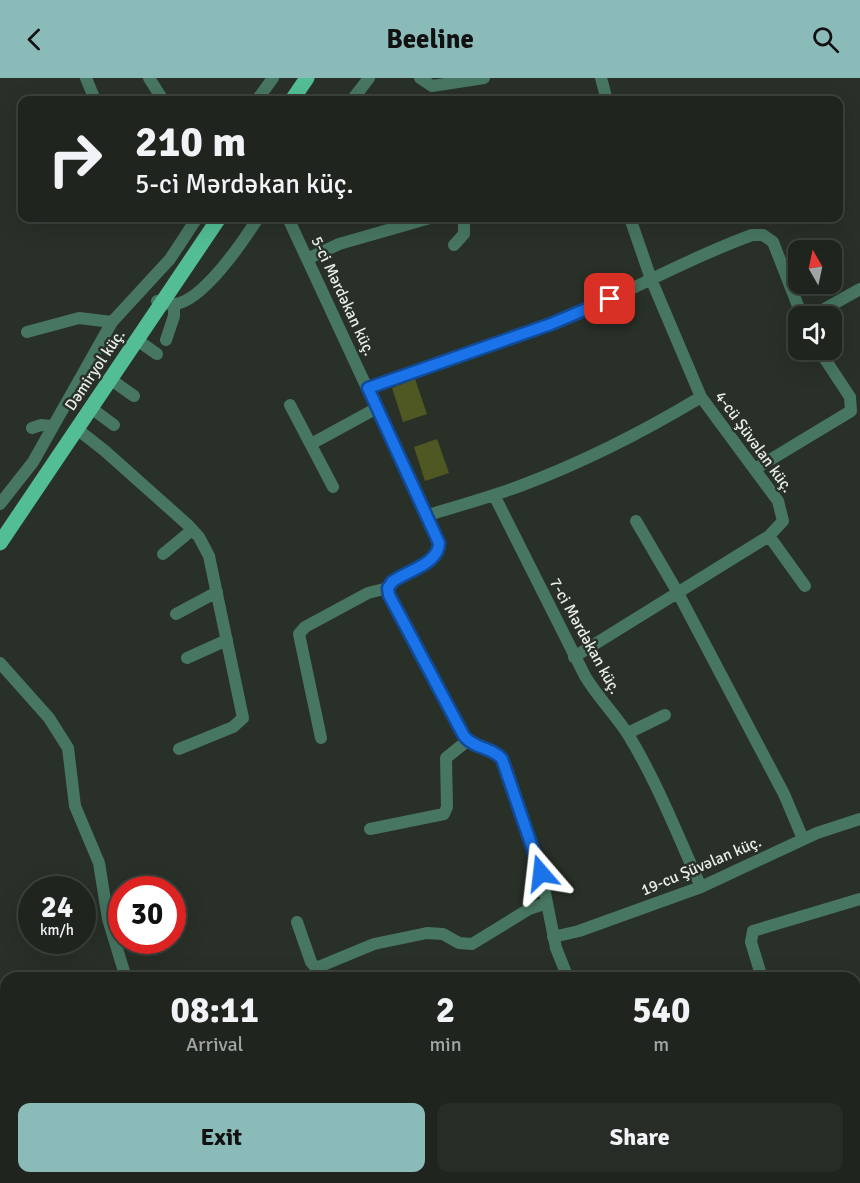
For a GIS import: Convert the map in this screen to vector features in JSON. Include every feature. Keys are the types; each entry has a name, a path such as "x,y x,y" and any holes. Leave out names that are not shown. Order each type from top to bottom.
{"main road":[{"path":"295,96 307,78"},
{"path":"301,96 313,78"},
{"path":"0,533 164,303 211,222"},
{"name":"Dəmiryol küç.","path":"0,543 164,303 216,222"}],"street":[{"path":"86,78 92,96"},
{"path":"149,78 160,96"},
{"path":"260,96 273,78"},
{"path":"355,96 369,78"},
{"path":"420,78 432,87 484,78"},
{"path":"601,78 607,96"},
{"name":"Dəmiryol küç.","path":"0,504 33,462 112,322 163,268 194,222"},
{"path":"166,340 173,324 164,303 190,298 209,281 255,222"},
{"name":"5-ci Mərdəkan küç.","path":"290,222 439,543 437,554 396,579 388,588"},
{"path":"307,259 339,244 416,222"},
{"path":"454,245 464,234 464,222"},
{"name":"4-cü Şüvəlan küç.","path":"631,222 651,279 701,396 778,501 783,515 779,527 769,536"},
{"path":"368,388 551,324 744,238 764,235 776,246 798,306"},
{"path":"830,306 860,289"},
{"path":"27,333 79,318 112,322"},
{"path":"137,340 157,354"},
{"path":"756,469 851,411 850,397 826,360"},
{"path":"110,379 134,396"},
{"path":"428,516 494,495 618,444 701,396"},
{"path":"290,405 333,487"},
{"path":"91,408 114,425"},
{"path":"311,444 377,408"},
{"path":"33,428 41,425 52,426"},
{"path":"77,429 105,451 192,530 209,556 243,718 233,727 179,749"},
{"name":"7-ci Mərdəkan küç.","path":"494,495 574,657 596,695 628,733 646,765 701,887"},
{"path":"636,521 678,593 784,794 803,839"},
{"path":"163,554 192,530"},
{"path":"574,657 769,536 805,586"},
{"path":"321,738 299,634 305,627 368,593 388,588 390,597 467,741 495,753 506,767 536,856 553,937 566,972"},
{"path":"176,614 217,592"},
{"path":"187,658 227,640"},
{"path":"0,663 49,718 68,748 75,806 99,863 108,919 124,972"},
{"path":"628,733 665,716"},
{"path":"370,830 444,814 447,807 446,758 467,741"},
{"name":"19-cu Şüvəlan küç.","path":"553,937 579,932 701,887 803,839 860,819"},
{"path":"760,972 751,942 753,932 860,899"},
{"path":"297,922 311,962 316,969 374,944 427,933 443,934 459,943 472,944 529,909 547,903"}],"building":[{"path":"415,379 427,414 403,422 392,388"},
{"path":"437,439 449,473 425,481 414,447"}],"route":[{"path":"541,873 502,759 499,755 476,747 467,741 389,595 389,584 430,560 437,554 439,543 368,388 414,370 551,324 610,299"}]}
